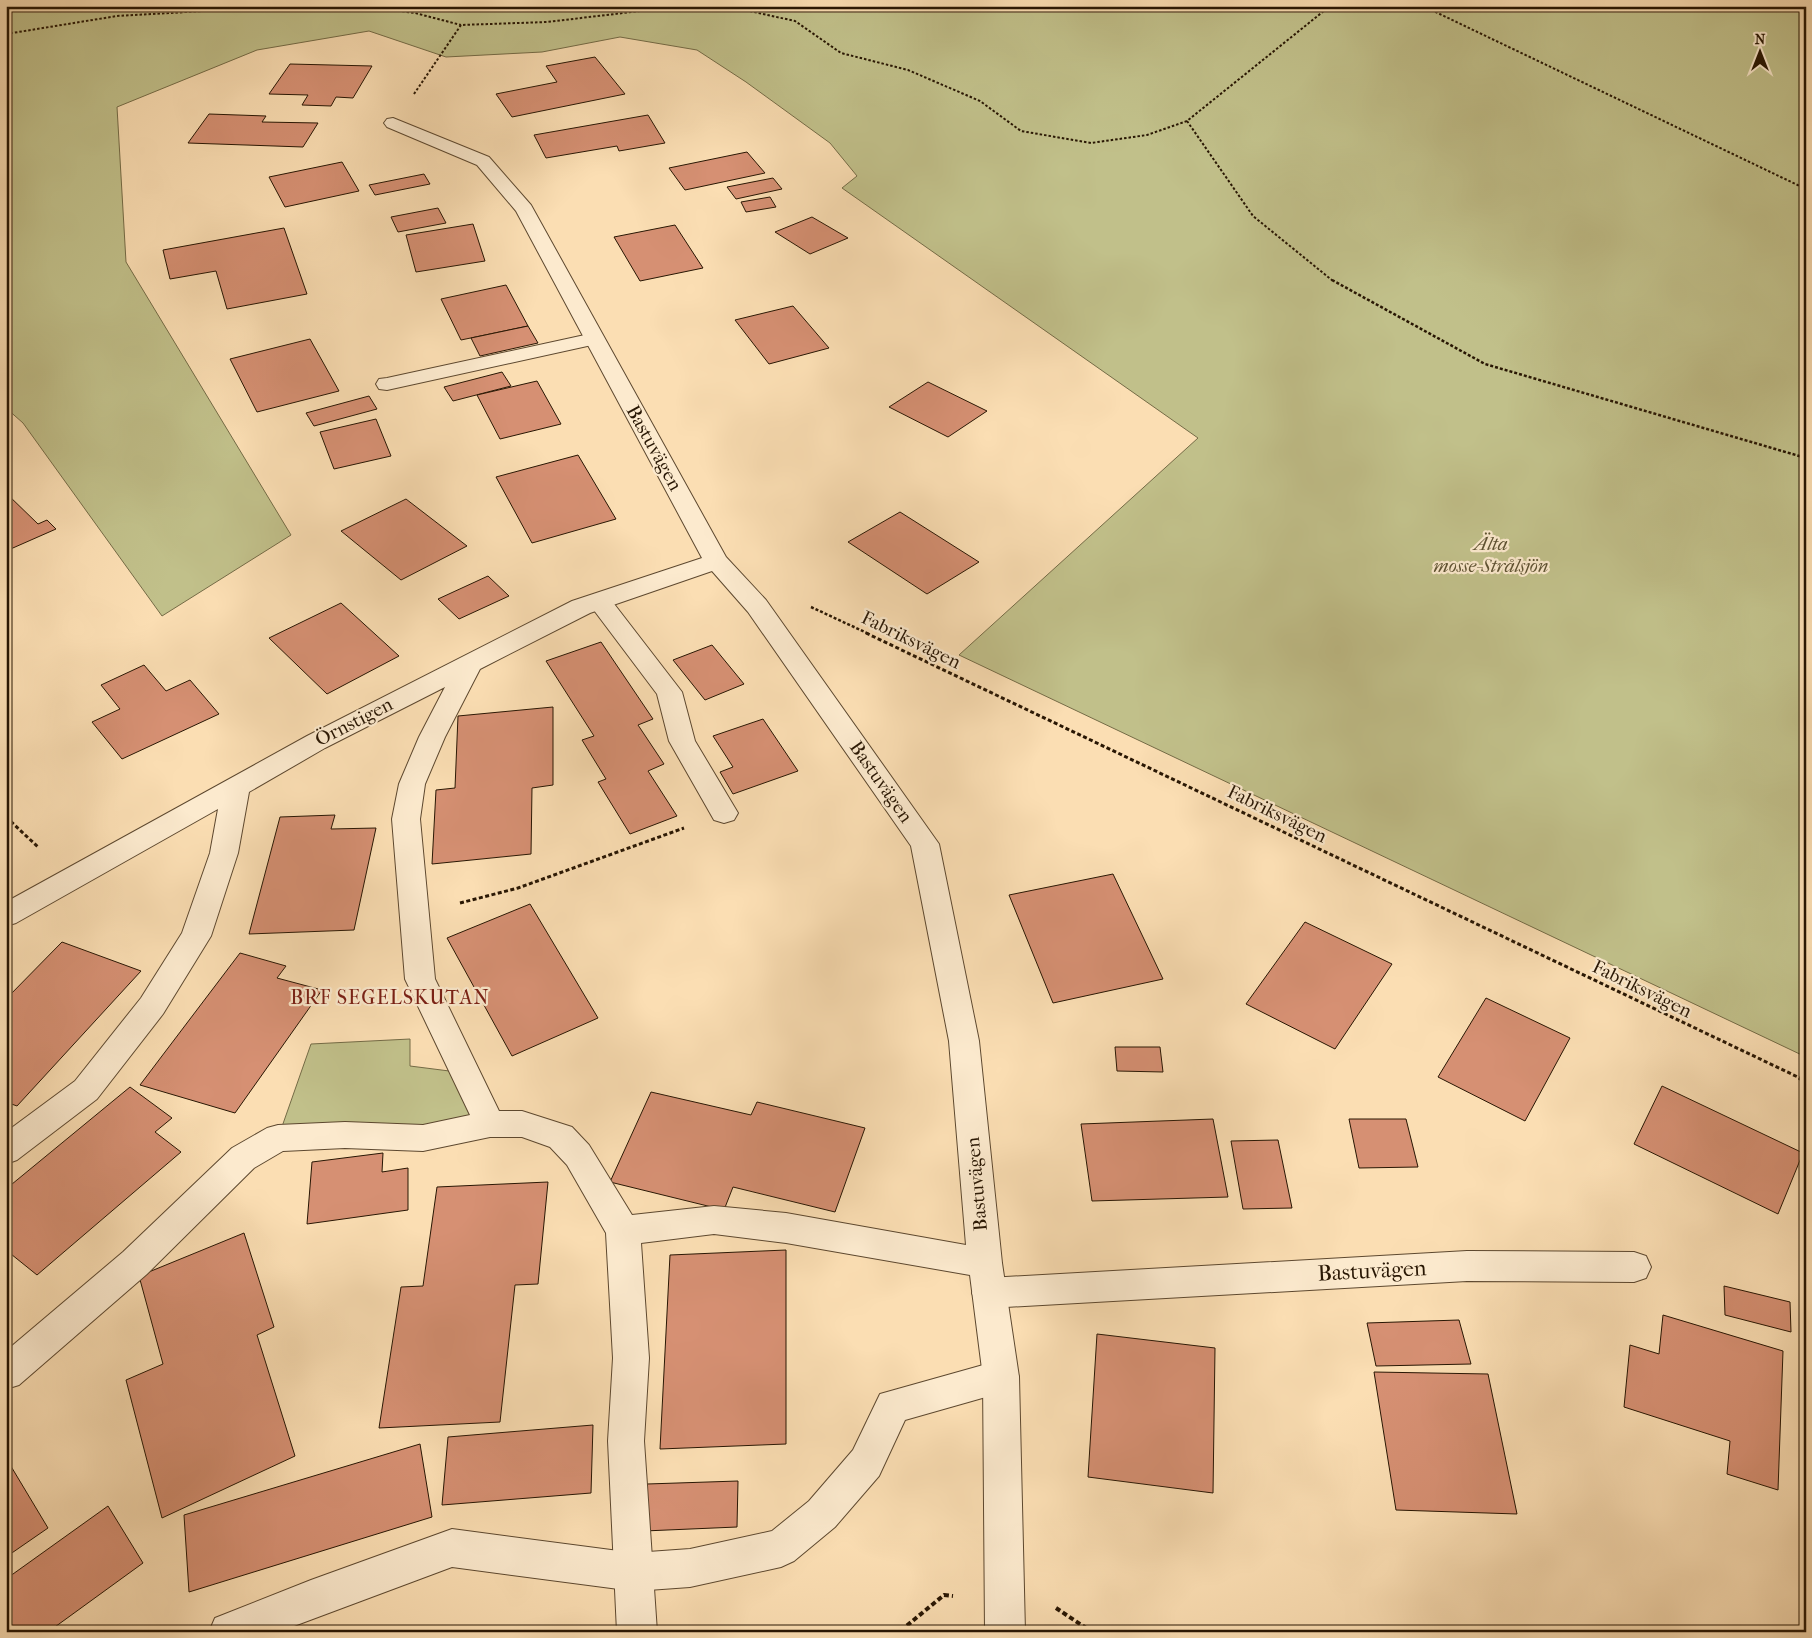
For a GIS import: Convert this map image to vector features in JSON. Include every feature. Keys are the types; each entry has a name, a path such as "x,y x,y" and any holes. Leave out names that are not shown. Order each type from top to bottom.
{"street":[{"name":"Bastuvägen","path":"394,123 483,161 524,209 716,561 757,606 925,844 964,1041 987,1278 1001,1377 1005,1632"},
{"path":"387,384 594,338"},
{"name":"Örnstigen","path":"6,915 316,742 582,607 716,561"},
{"path":"599,601 670,692 682,741 724,813"},
{"path":"470,663 432,737 412,784 406,819 420,979 490,1124"},
{"path":"6,1150 86,1090 152,1006 196,936 224,853 236,786"},
{"path":"6,1373 135,1262 243,1158 278,1138 345,1135 423,1138 490,1124 522,1124 561,1137 578,1155 623,1232 631,1358 626,1440 637,1632"},
{"path":"623,1232 714,1220 786,1228 987,1278"},
{"name":"Bastuvägen","path":"987,1278 1467,1266 1634,1267"},
{"path":"229,1632 311,1599 452,1548 634,1572 690,1568 781,1548 822,1514 866,1463 893,1406 1001,1377"}],"path":[{"path":"6,34 117,16 291,6"},
{"path":"362,6 415,13 461,25 547,22 674,7 740,9 795,21 841,53 917,74 980,101 1021,131 1091,143 1147,135 1187,121 1330,6"},
{"path":"1423,6 1806,189"},
{"path":"394,123 461,25"},
{"path":"1187,121 1253,216 1338,285 1485,364 1806,458"},
{"name":"Fabriksvägen","path":"810,607 1806,1081"},
{"path":"415,915 518,888 724,813"}],"green space":[{"name":"Älta mosse-Strålsjön","path":"6,6 1806,6 1806,1057 959,655 1198,438 842,188 857,176 830,143 746,82 697,50 620,37 542,52 446,57 369,31 257,50 117,107 126,262 291,535 162,616 23,423 6,408"},
{"path":"410,1039 410,1066 465,1073 490,1124 278,1138 311,1044"}],"building":[{"path":"595,57 625,94 512,117 496,94 557,82 546,66"},
{"path":"290,64 372,66 353,98 336,97 331,106 302,105 308,95 269,94"},
{"path":"209,114 266,116 262,122 318,123 303,147 188,143"},
{"path":"648,115 665,143 619,151 617,146 546,158 534,135"},
{"path":"747,152 765,173 685,190 669,168"},
{"path":"342,162 359,191 285,207 269,177"},
{"path":"424,174 430,184 375,195 369,185"},
{"path":"773,178 782,189 736,199 727,187"},
{"path":"770,197 776,207 746,212 741,202"},
{"path":"438,208 446,223 398,232 391,217"},
{"path":"812,217 848,238 810,254 775,232"},
{"path":"473,224 485,261 416,272 406,235"},
{"path":"675,225 703,268 640,281 614,237"},
{"path":"284,228 307,294 227,309 216,271 170,279 163,250"},
{"path":"506,285 528,326 461,340 441,299"},
{"path":"793,306 829,348 769,364 735,320"},
{"path":"528,326 538,343 480,356 471,338"},
{"path":"310,339 339,391 257,412 230,359"},
{"path":"502,372 511,386 453,401 444,387"},
{"path":"537,381 561,424 500,439 477,395"},
{"path":"928,382 987,411 948,437 889,407"},
{"path":"369,396 377,409 314,426 306,413"},
{"path":"376,419 391,456 334,469 320,432"},
{"path":"578,455 616,519 532,543 496,477"},
{"path":"6,493 38,524 47,520 56,529 6,551"},
{"path":"406,499 467,546 401,580 341,531"},
{"path":"900,512 979,562 927,594 848,542"},
{"path":"488,576 509,596 459,619 438,599"},
{"path":"341,603 399,656 327,694 269,638"},
{"path":"601,642 653,719 638,725 664,764 648,771 677,816 630,834 598,782 606,779 582,740 594,736 546,661"},
{"path":"712,645 744,684 705,700 673,660"},
{"path":"144,665 166,691 190,680 219,714 122,759 92,722 120,709 101,685"},
{"path":"553,707 553,785 532,788 531,854 432,864 436,790 455,788 458,716"},
{"path":"763,719 798,771 733,794 720,772 733,767 713,736"},
{"path":"335,815 331,829 376,828 354,930 249,934 280,817"},
{"path":"1113,874 1163,979 1053,1003 1009,895"},
{"path":"530,904 598,1018 512,1056 447,938"},
{"path":"1305,922 1392,964 1335,1049 1246,1004"},
{"path":"62,942 141,971 17,1106 6,1102 6,999"},
{"path":"240,953 286,966 277,978 322,990 235,1113 140,1085"},
{"path":"1486,998 1570,1038 1525,1121 1438,1077"},
{"path":"1115,1047 1160,1047 1163,1072 1117,1071"},
{"path":"1662,1086 1803,1153 1778,1214 1634,1144"},
{"path":"130,1087 172,1118 155,1132 181,1152 37,1275 6,1250 6,1189"},
{"path":"651,1092 751,1115 757,1102 865,1128 835,1212 733,1187 724,1210 610,1182"},
{"path":"1213,1119 1228,1197 1092,1201 1081,1124"},
{"path":"1349,1119 1406,1119 1418,1167 1359,1168"},
{"path":"1278,1140 1292,1208 1243,1209 1231,1141"},
{"path":"383,1153 382,1172 408,1168 408,1210 307,1224 312,1162"},
{"path":"548,1182 538,1284 515,1285 500,1422 379,1428 401,1287 423,1286 437,1187"},
{"path":"244,1233 274,1327 257,1335 295,1456 162,1518 126,1380 163,1364 139,1276"},
{"path":"786,1250 786,1444 660,1449 670,1255"},
{"path":"1724,1286 1790,1302 1791,1332 1725,1315"},
{"path":"1663,1315 1783,1351 1778,1490 1727,1474 1730,1441 1624,1407 1630,1345 1659,1354"},
{"path":"1459,1320 1471,1364 1376,1366 1367,1323"},
{"path":"1097,1334 1215,1348 1213,1493 1088,1477"},
{"path":"1374,1372 1488,1374 1517,1514 1396,1510"},
{"path":"593,1425 591,1493 442,1505 448,1437"},
{"path":"420,1444 432,1517 189,1592 184,1515"},
{"path":"6,1458 48,1528 6,1557"},
{"path":"738,1481 737,1527 644,1531 647,1484"},
{"path":"108,1506 143,1563 48,1632 6,1632 6,1579"}],"district":[{"name":"BRF SEGELSKUTAN","path":"390,997"}]}
